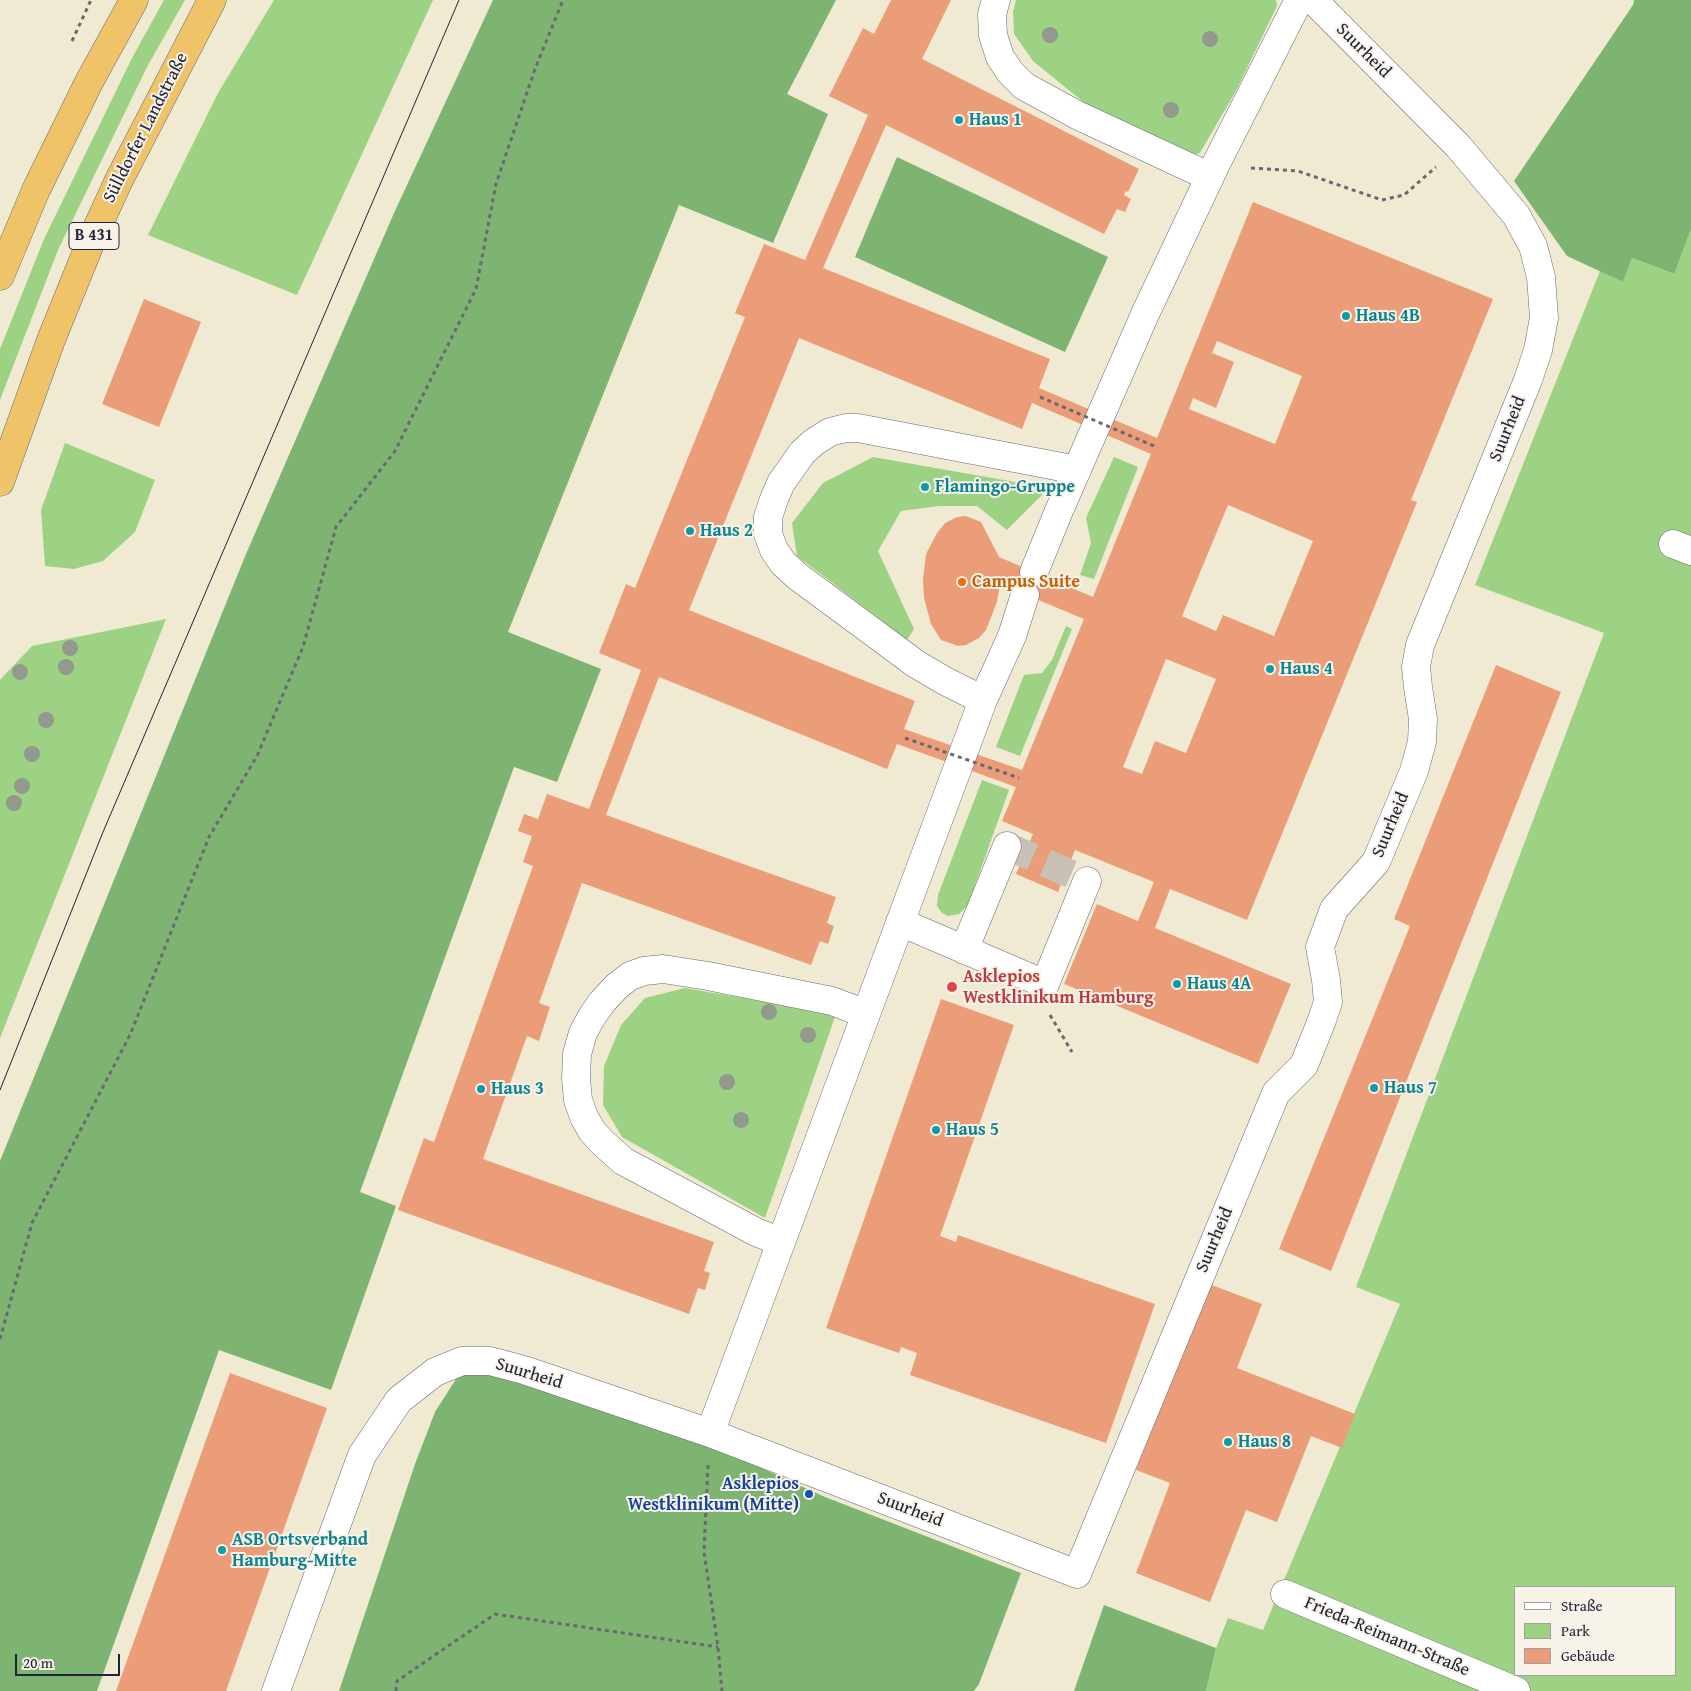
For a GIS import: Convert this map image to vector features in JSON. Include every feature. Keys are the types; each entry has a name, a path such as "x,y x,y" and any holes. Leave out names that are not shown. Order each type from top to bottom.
{"highway":[{"path":"0,276 36,190 89,82 134,0"},
{"name":"Sülldorfer Landstraße","path":"0,482 52,340 92,239 123,172 212,0"}],"street":[{"path":"996,0 992,14 993,35 1000,57 1010,72 1024,86 1077,115 1212,172"},
{"path":"710,1433 983,700 1012,636 1030,583 1146,312 1212,172 1300,0"},
{"name":"Suurheid","path":"276,1691 362,1454 399,1400 435,1372 462,1361 490,1361 524,1370 710,1433 1077,1574 1276,1093 1304,1065 1322,1020 1328,1002 1320,947 1334,909 1376,862 1414,771 1422,742 1423,719 1416,667 1420,645 1528,380 1538,350 1544,318 1541,277 1533,246 1516,214 1458,146 1314,0"},
{"path":"983,700 916,664 797,576 783,563 774,550 768,534 768,517 774,500 781,483 802,453 814,442 830,432 846,428 858,428 1077,470"},
{"path":"964,950 1007,846"},
{"path":"900,922 1045,984 1087,881"},
{"path":"781,1242 756,1232 623,1161 602,1142 592,1131 584,1117 578,1100 576,1079 577,1054 583,1033 602,1002 617,986 630,976 644,971 664,969 708,976 832,1002 866,1014"},
{"name":"Frieda-Reimann-Straße","path":"1285,1594 1516,1691"}],"path":[{"path":"0,1339 32,1223 130,1035 209,837 257,756 302,647 336,527 395,451 476,289 496,184 535,69 563,0"},
{"path":"1212,172 1298,171 1382,200 1404,196 1458,146"},
{"path":"1040,397 1154,446"},
{"path":"905,738 1019,778"},
{"path":"710,1433 704,1552 718,1647 722,1691"},
{"path":"396,1691 397,1681 495,1614 718,1647"}],"green space":[{"path":"164,0 185,0 147,67 58,250 0,400 0,349 44,239 132,58"},
{"path":"274,0 433,0 297,295 148,235 218,93"},
{"path":"493,0 836,0 787,94 828,114 773,243 679,205 508,632 601,669 557,782 514,767 360,1192 396,1206 331,1390 219,1350 97,1691 0,1691 0,1161 246,554 394,213"},
{"path":"1016,0 1276,0 1277,6 1237,89 1200,153 1186,157 1092,109 1033,61 1014,34 1013,12"},
{"path":"1634,0 1691,0 1691,229 1674,274 1632,258 1623,282 1567,256 1514,181 1633,5"},
{"path":"897,157 1108,257 1065,352 855,257"},
{"path":"1691,229 1691,1691 1206,1691 1216,1648 1228,1618 1263,1630 1400,1304 1356,1287 1604,633 1475,585 1600,271 1623,282 1632,258 1673,274"},
{"path":"65,443 155,480 135,532 103,561 74,569 45,566 41,510"},
{"path":"873,457 1049,488 1007,530 977,506 939,506 901,511 878,551 914,629 907,640 797,556 792,523 823,483"},
{"path":"1114,457 1138,467 1094,579 1080,575 1091,543 1086,518"},
{"path":"166,619 0,1038 0,680 32,646"},
{"path":"1066,626 1072,629 1020,756 996,747 1024,675 1042,673 1052,660"},
{"path":"982,780 1009,790 968,905 959,914 948,916 942,913 937,906 938,895"},
{"path":"685,988 836,1014 765,1218 622,1137 603,1105 604,1066 621,1025 645,998"},
{"path":"463,1368 521,1383 704,1442 825,1497 1021,1573 979,1684 974,1691 339,1691 415,1464 435,1412"},
{"path":"1104,1605 1216,1648 1206,1691 1074,1691"}],"building":[{"path":"891,0 951,0 922,59 1139,169 1128,192 1126,191 1124,195 1131,199 1125,212 1117,209 1104,234 886,125 823,268 1050,359 1039,388 1157,438 1253,202 1493,299 1411,500 1417,502 1247,920 1170,889 1155,928 1291,984 1258,1064 1064,984 1097,904 1138,921 1154,882 1075,850 1058,892 1016,874 1033,834 1002,821 1016,787 897,744 887,769 659,677 606,815 836,897 827,923 834,926 828,944 820,941 811,965 582,883 539,1003 550,1007 539,1041 527,1036 483,1159 714,1242 704,1271 710,1273 705,1290 698,1288 689,1314 398,1210 424,1138 434,1142 533,866 523,862 532,836 518,831 524,814 538,819 547,794 589,809 641,670 599,653 626,584 635,588 745,317 735,313 764,244 805,260 868,115 829,96 863,28 874,34","holes":["799,338 1022,429 1032,403 1151,454 1093,597 999,557 981,522 966,516 957,517 945,523 937,533 926,554 923,579 924,598 931,624 941,640 958,646 966,645 979,638 986,630 997,602 1000,584 1084,619 1022,770 904,729 915,701 689,610","1217,341 1302,376 1275,444 1189,409 1193,398 1216,408 1234,362 1212,353","1228,505 1313,541 1274,636 1223,615 1216,631 1182,616","1166,659 1216,679 1186,753 1155,741 1142,774 1123,767"]},
{"path":"144,299 201,322 159,427 102,404"},
{"name":"Haus 7","path":"1496,665 1561,692 1331,1271 1279,1249 1410,926 1394,919"},
{"path":"941,999 1014,1025 940,1236 956,1242 958,1235 1155,1304 1106,1443 910,1375 917,1353 901,1347 899,1353 826,1328"},
{"name":"Haus 8","path":"1209,1284 1262,1304 1237,1368 1355,1414 1342,1448 1311,1436 1277,1522 1246,1510 1210,1602 1136,1573 1170,1483 1136,1470"},
{"name":"ASB Ortsverband Hamburg-Mitte","path":"230,1373 327,1408 226,1691 116,1691"}],"tunnel":[{"path":"1007,846 1087,881"}],"tram line":[{"path":"0,1090 103,832 459,0"}],"place":[{"name":"Haus 1","path":"959,120"},
{"name":"Haus 4B","path":"1346,316"},
{"name":"Flamingo-Gruppe","path":"925,487"},
{"name":"Haus 2","path":"690,531"},
{"name":"Campus Suite","path":"962,582"},
{"name":"Haus 4","path":"1270,669"},
{"name":"Haus 4A","path":"1177,984"},
{"name":"Asklepios Westklinikum Hamburg","path":"952,987"},
{"name":"Haus 7","path":"1374,1088"},
{"name":"Haus 3","path":"481,1089"},
{"name":"Haus 5","path":"936,1130"},
{"name":"Haus 8","path":"1228,1442"},
{"name":"Asklepios Westklinikum (Mitte)","path":"809,1494"},
{"name":"ASB Ortsverband Hamburg-Mitte","path":"222,1550"}]}
